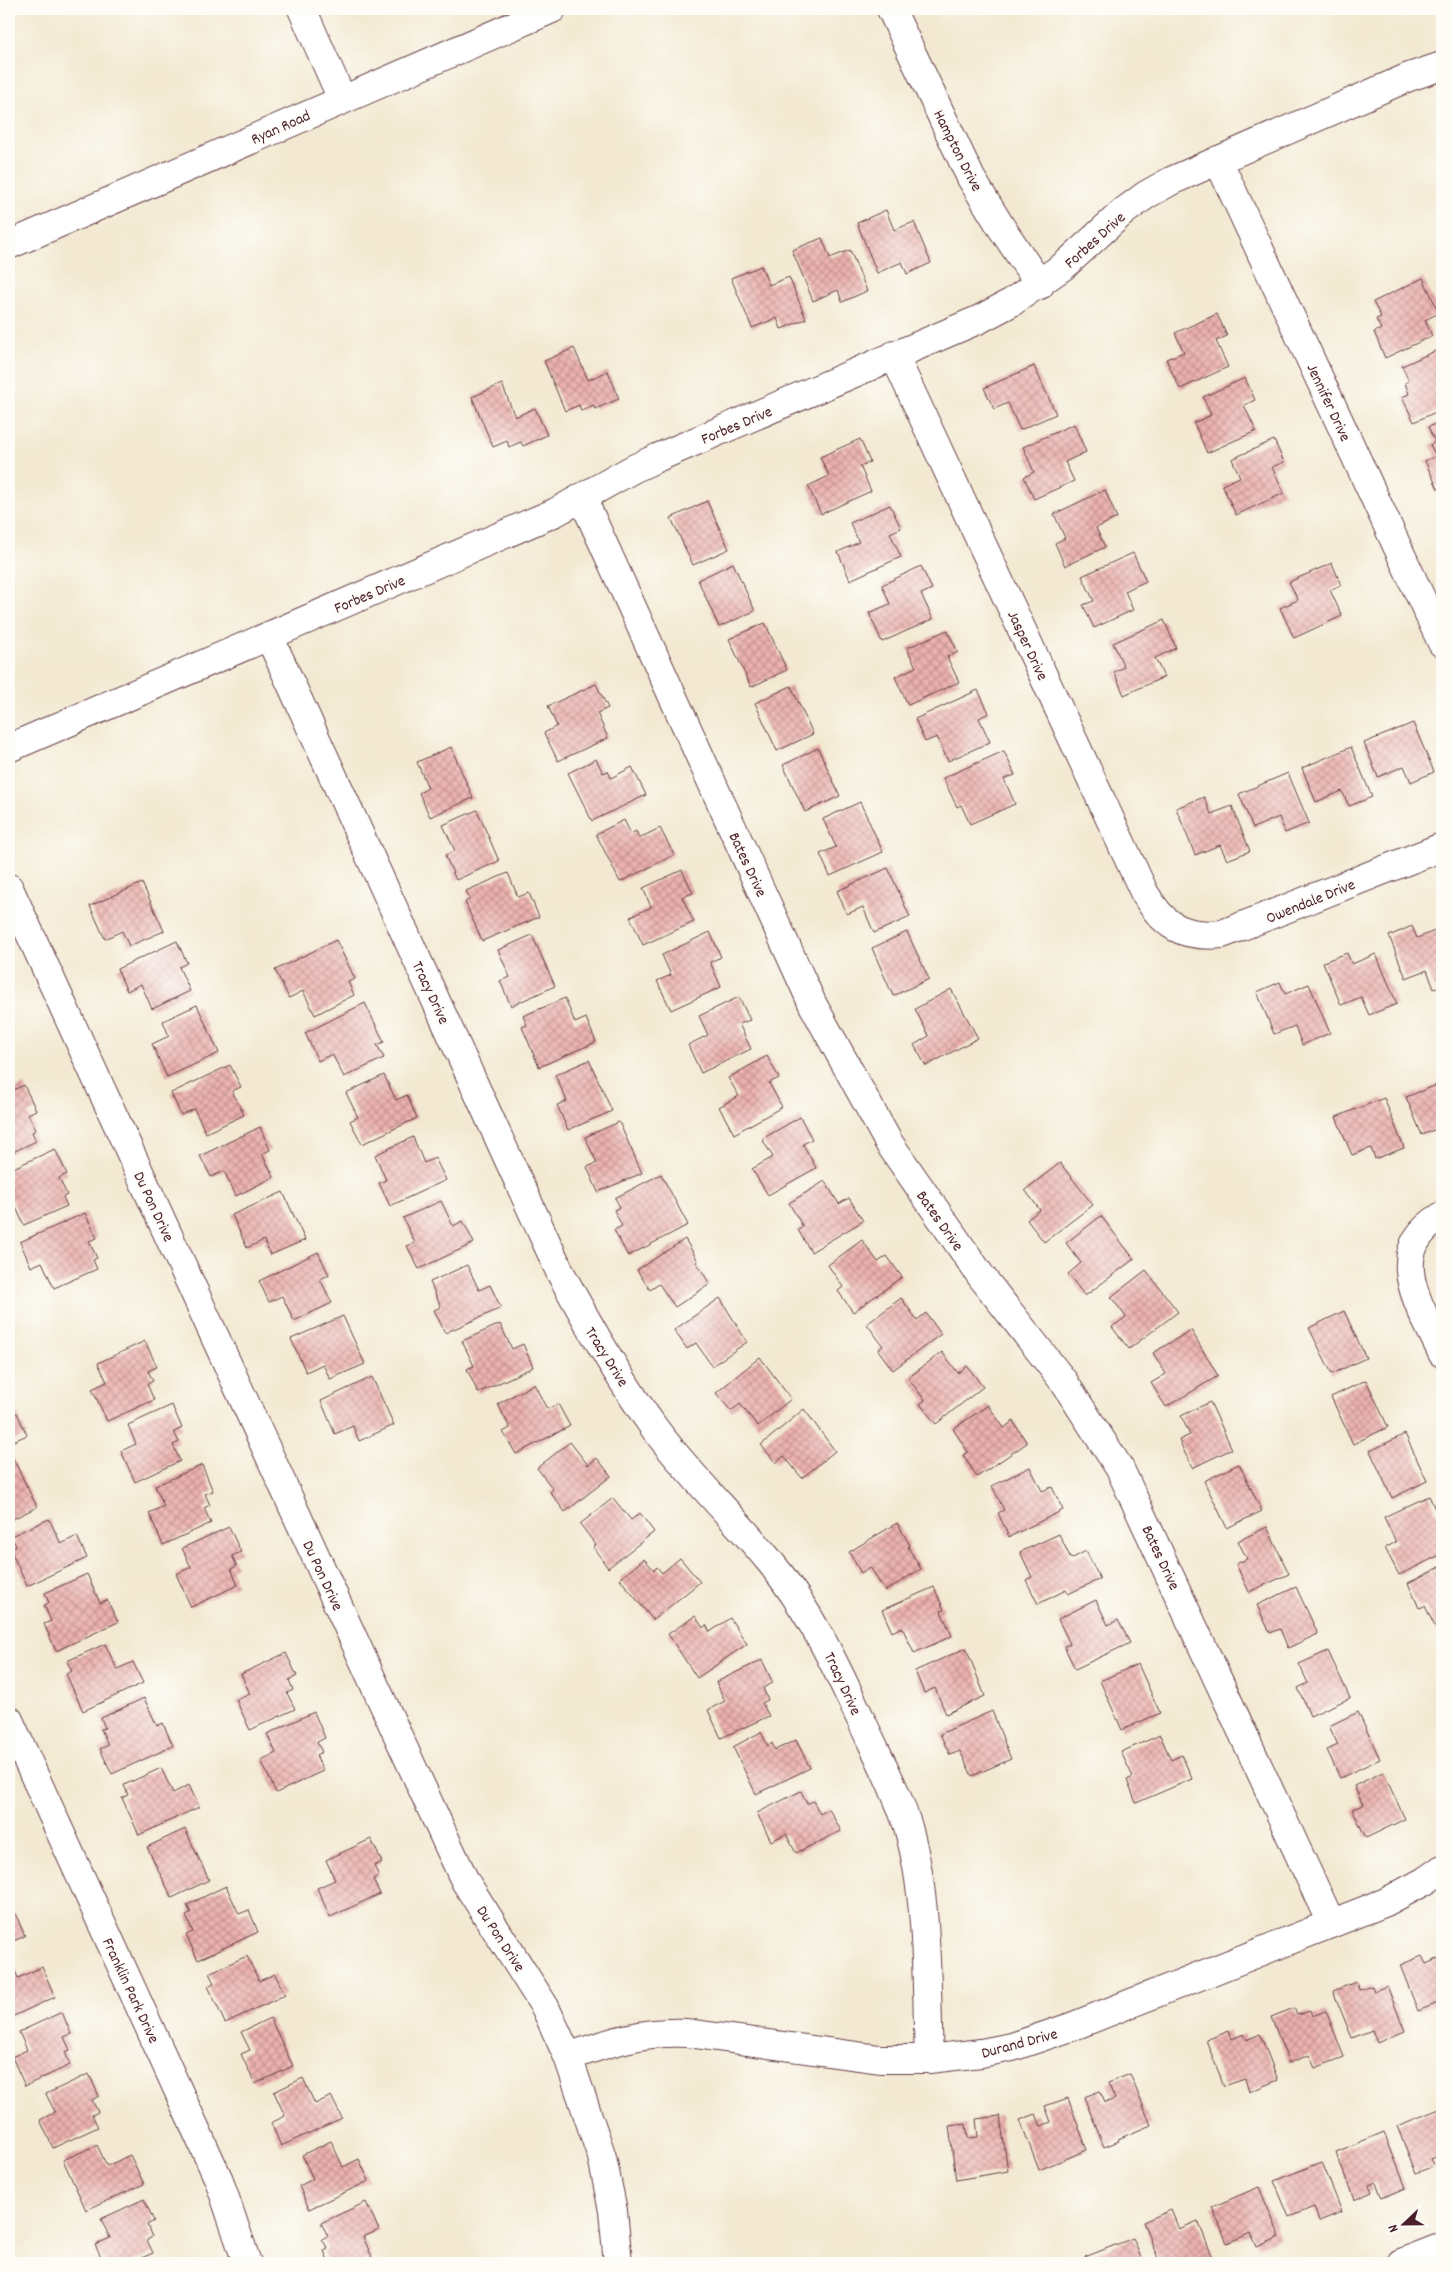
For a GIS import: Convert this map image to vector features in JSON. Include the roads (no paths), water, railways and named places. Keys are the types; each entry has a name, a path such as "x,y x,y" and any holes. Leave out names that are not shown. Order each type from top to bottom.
{"street":[{"path":"302,9 342,99"},
{"name":"Ryan Road","path":"9,245 552,9"},
{"name":"Hampton Drive","path":"891,9 971,178 1000,227 1040,284"},
{"name":"Forbes Drive","path":"9,748 556,512 658,457 980,319 1040,284 1065,265 1123,212 1146,194 1218,160 1402,80 1442,66"},
{"name":"Jennifer Drive","path":"1218,160 1442,643"},
{"name":"Jasper Drive","path":"894,355 1144,892 1163,919 1175,928"},
{"name":"Bates Drive","path":"582,497 813,1005 889,1143 981,1276 1064,1382 1120,1469 1331,1924"},
{"name":"Tracy Drive","path":"269,636 560,1272 585,1319 622,1380 656,1430 768,1559 801,1604 824,1642 877,1753 907,1827 917,1869 925,1958 929,2059"},
{"name":"Owendale Drive","path":"1175,928 1202,936 1222,934 1442,847"},
{"name":"Du Pon Drive","path":"9,888 465,1881 545,2007 568,2057 602,2156 614,2211 618,2263"},
{"path":"1442,1216 1420,1233 1411,1249 1408,1264 1412,1286 1442,1352"},
{"name":"Franklin Park Drive","path":"9,1720 219,2180 246,2263"},
{"name":"Durand Drive","path":"568,2057 612,2041 636,2035 663,2032 687,2033 880,2059 929,2059 981,2053 1035,2040 1331,1924 1386,1902 1442,1869"},
{"path":"1401,2263 1442,2247"}]}
